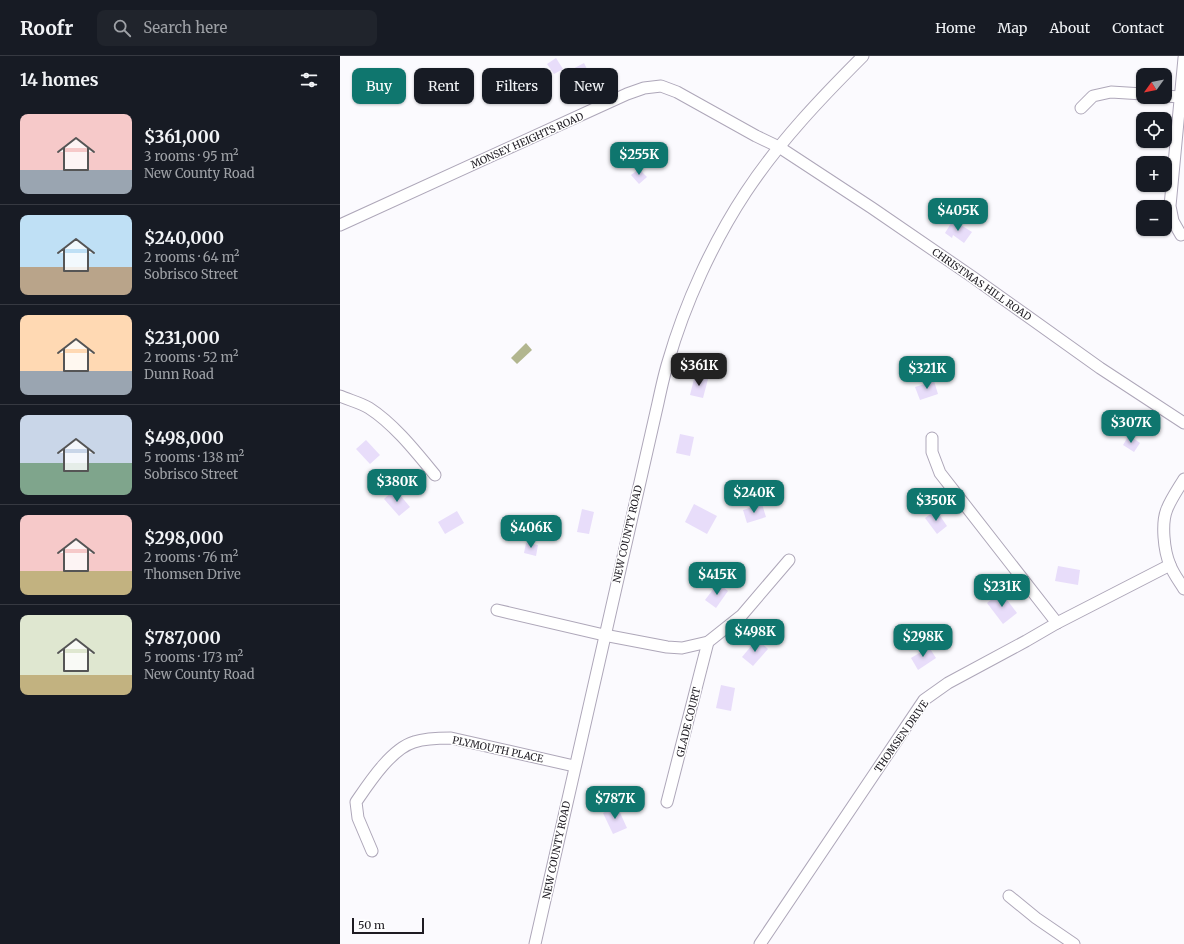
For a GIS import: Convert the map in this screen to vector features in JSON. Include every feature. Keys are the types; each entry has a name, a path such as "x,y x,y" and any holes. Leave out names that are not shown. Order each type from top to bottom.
{"street":[{"name":"NEW COUNTY ROAD","path":"535,944 574,766 661,389 668,362 682,321 698,280 746,192 779,147 822,98 863,56"},
{"path":"1181,235 1173,220 1170,206 1184,58"},
{"name":"MONSEY HEIGHTS ROAD","path":"340,225 627,94 644,88 661,86 677,92 756,136 779,147"},
{"path":"1081,108 1093,96 1111,92 1136,94"},
{"path":"1172,96 1180,97"},
{"name":"CHRISTMAS HILL ROAD","path":"779,147 968,274 1100,368 1184,423"},
{"path":"340,396 368,407 384,419 416,452 435,475"},
{"path":"932,438 932,452 940,473 1057,623"},
{"path":"1184,479 1176,490 1166,510 1164,529 1166,550 1170,564 1184,589"},
{"path":"497,610 604,635 667,647 682,648 708,642 742,615 789,560"},
{"name":"THOMSEN DRIVE","path":"760,944 924,700 948,683 1026,642 1057,623 1170,564"},
{"name":"GLADE COURT","path":"667,802 708,642"},
{"name":"PLYMOUTH PLACE","path":"372,851 358,818 356,802 369,783 391,757 412,742 433,738 451,738 574,766"},
{"path":"1009,896 1036,918 1074,944"}],"shaded area":[{"path":"526,343 532,350 517,364 511,358"}],"building":[{"path":"556,58 562,68 560,68 560,71 554,74 552,68 550,68 547,64"},
{"path":"584,63 586,68 575,68"},
{"path":"639,169 647,177 639,184 631,175"},
{"path":"953,220 972,232 964,243 953,235 952,238 945,233"},
{"path":"695,375 708,379 703,398 690,395"},
{"path":"934,381 938,394 920,400 915,387"},
{"path":"680,434 694,437 690,456 676,453"},
{"path":"1129,435 1140,443 1134,452 1123,445"},
{"path":"366,440 380,455 370,464 356,449"},
{"path":"395,489 410,507 399,516 384,499"},
{"path":"694,504 717,516 707,534 685,522"},
{"path":"762,504 766,517 747,523 743,510"},
{"path":"582,509 594,512 589,534 577,532"},
{"path":"936,510 947,526 937,534 925,518"},
{"path":"457,511 464,523 445,534 438,522"},
{"path":"526,543 538,545 536,556 524,553"},
{"path":"1058,566 1080,570 1078,585 1055,581"},
{"path":"718,583 728,591 716,608 705,600"},
{"path":"1001,592 1017,613 1003,624 987,603"},
{"path":"757,639 768,649 753,666 742,657"},
{"path":"929,647 936,658 918,670 911,658"},
{"path":"721,685 735,688 731,711 716,708"},
{"path":"617,806 627,828 613,834 603,813"}]}
